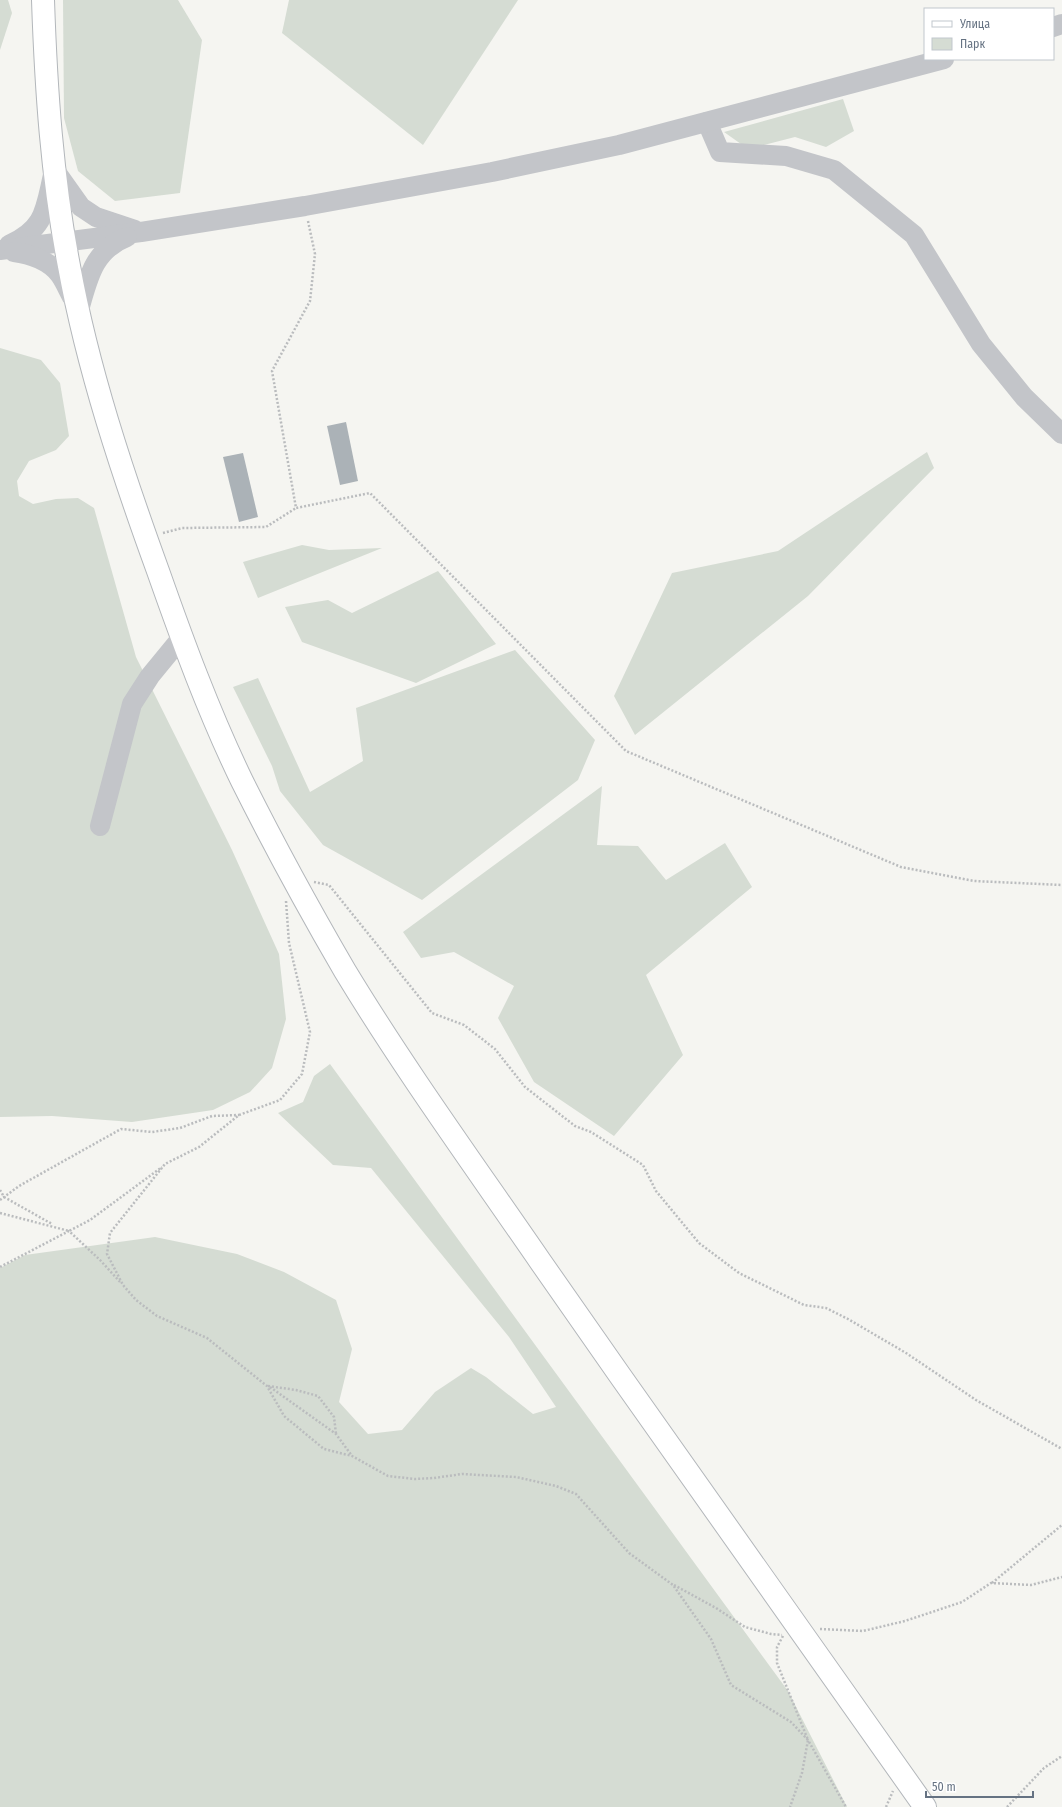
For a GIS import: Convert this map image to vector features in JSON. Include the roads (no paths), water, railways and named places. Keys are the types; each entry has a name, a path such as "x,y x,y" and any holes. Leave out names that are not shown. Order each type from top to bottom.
{"main road":[{"path":"43,0 49,121 54,169 64,242 79,310 105,411 146,536 182,637 213,717 242,780 293,877 346,971 410,1072 654,1425 791,1632 925,1807"}],"street":[{"path":"0,250 141,232 305,206 492,172 619,145 940,60"},
{"path":"708,122 720,152 786,156 834,170 914,235 981,344 1024,398 1062,434"},
{"path":"54,169 81,207 96,217 141,232"},
{"path":"0,250 31,233 40,221 45,209 54,169"},
{"path":"79,310 96,260 118,241 141,232"},
{"path":"0,250 22,253 36,257 49,265 60,275 79,310"},
{"path":"100,826 132,704 150,676 182,637"}]}
